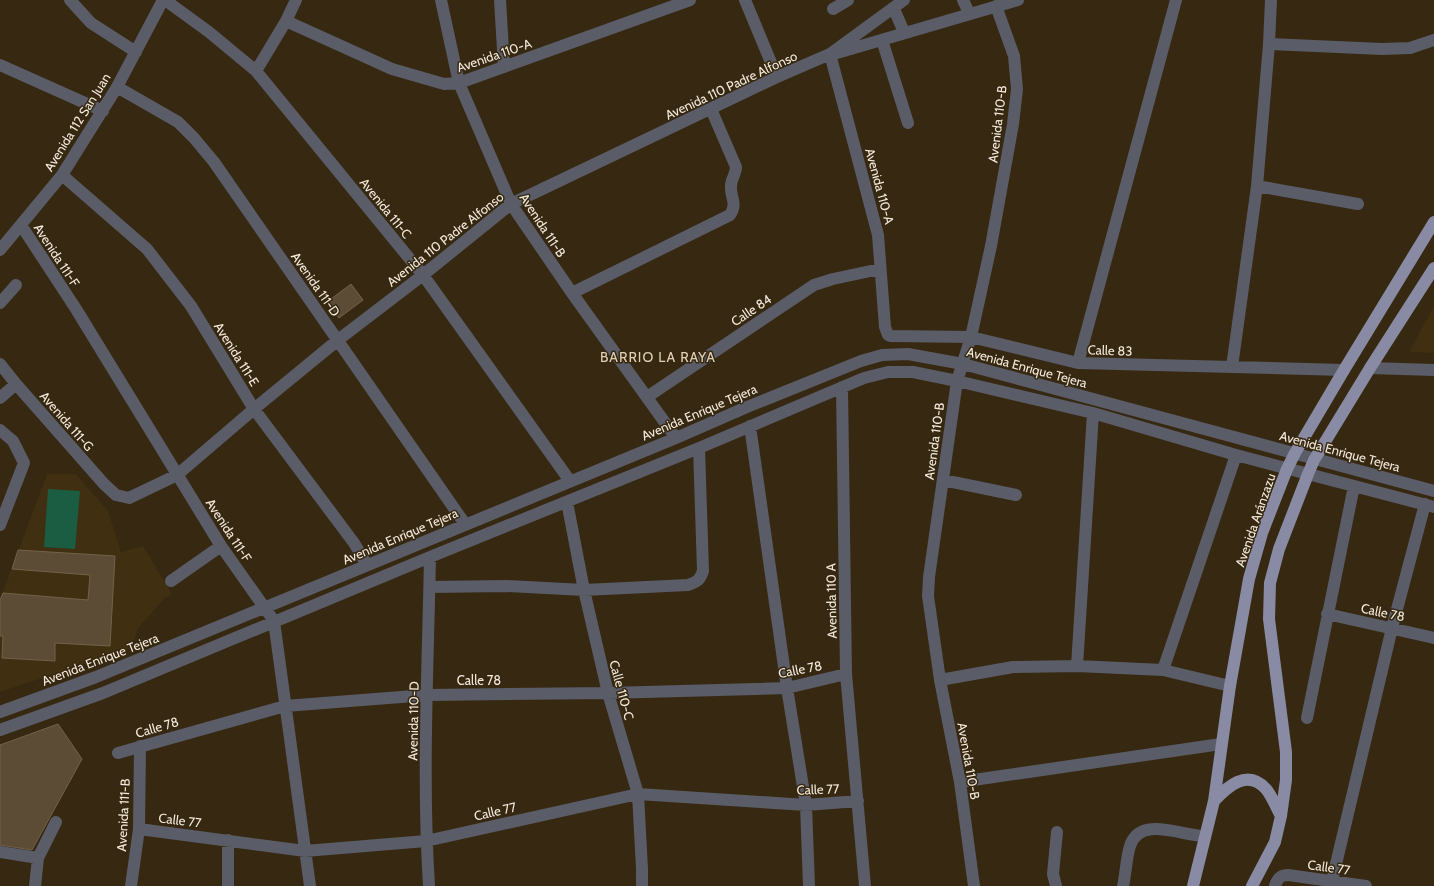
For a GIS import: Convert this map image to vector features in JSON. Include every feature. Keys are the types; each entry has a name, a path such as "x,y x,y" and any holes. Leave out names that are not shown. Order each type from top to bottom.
{"main road":[{"name":"Avenida Aránzazu","path":"1193,886 1214,802 1230,686 1249,579 1262,533 1287,469 1295,453 1434,222"},
{"path":"1252,886 1275,842 1281,816 1286,780 1286,752 1269,619 1270,583 1279,549 1314,460 1370,368 1434,268"},
{"path":"1214,802 1225,789 1232,784 1248,779 1260,784 1266,789 1281,816"}],"street":[{"path":"70,0 91,23 136,52"},
{"name":"Avenida 112 San Juan","path":"0,249 62,175 117,87 164,0"},
{"name":"Avenida 111-C","path":"164,0 210,32 256,71 423,275 570,481"},
{"path":"256,71 286,21 296,0"},
{"name":"Avenida 111-B","path":"441,0 459,83 511,204 572,293 676,438"},
{"path":"500,0 504,67"},
{"name":"Avenida 110-A","path":"286,21 392,68 444,84 459,83 690,0"},
{"path":"744,0 777,77"},
{"path":"834,9 848,0"},
{"name":"Avenida 110 Padre Alfonso","path":"116,495 129,498 177,475 254,408 511,204 777,77 830,54 894,9 904,0"},
{"path":"963,0 969,13"},
{"path":"830,54 1018,0"},
{"path":"1078,363 1176,0"},
{"path":"1232,367 1257,186 1269,44 1271,0"},
{"name":"Avenida 110-B","path":"974,886 960,782 940,680 928,596 929,577 957,381 971,337 994,231 1013,124 1017,89 1014,56 996,6"},
{"path":"894,9 904,32"},
{"path":"882,40 908,123"},
{"path":"1269,44 1382,49 1410,48 1434,40"},
{"name":"Avenida 110-A","path":"830,54 878,235 885,327"},
{"path":"0,65 103,111"},
{"name":"Avenida 111-D","path":"117,87 178,122 214,162 465,524"},
{"path":"572,293 730,215 735,206 731,186 736,172 736,167 711,109"},
{"name":"Avenida 111-E","path":"62,175 147,249 191,306 254,408 354,543 367,565"},
{"path":"1257,186 1358,204"},
{"name":"Avenida 111-F","path":"21,225 76,309 221,546 274,621"},
{"name":"Calle 84","path":"647,397 814,285 833,279 880,270"},
{"path":"0,303 16,286"},
{"name":"Calle 83","path":"885,327 888,335 891,336 971,337 1078,363 1344,370"},
{"name":"Avenida Enrique Tejera","path":"0,712 96,677 775,396 861,361 882,355 908,354 963,364 1295,453 1314,460 1434,491"},
{"name":"Avenida 111-G","path":"0,364 104,484 116,495"},
{"path":"1370,368 1434,370"},
{"path":"0,730 103,693 274,621 699,448 864,378 888,372 913,372 1093,413 1236,455 1429,506 1392,628 1332,881"},
{"path":"0,398 16,384"},
{"name":"Avenida 110 A","path":"842,387 846,674 865,886"},
{"path":"1077,666 1093,413"},
{"path":"750,426 787,688 806,805 809,886"},
{"path":"0,430 13,441 24,463 0,525"},
{"path":"430,587 506,586 584,590 688,585 696,583 701,578 703,571 699,448"},
{"path":"1163,670 1236,455"},
{"path":"943,480 1016,495"},
{"path":"1307,718 1354,486"},
{"name":"Calle 110-C","path":"567,502 584,590 608,693 638,794 642,886"},
{"path":"171,581 221,546"},
{"name":"Avenida 110-D","path":"429,886 426,841 430,557"},
{"name":"Calle 78","path":"1327,614 1434,638"},
{"path":"274,621 310,886"},
{"path":"940,680 1014,667 1077,666 1163,670 1230,686"},
{"name":"Calle 78","path":"118,753 285,706 427,695 608,693 787,688 846,674"},
{"path":"960,782 1221,744"},
{"name":"Avenida 111-B","path":"130,886 139,829 140,746"},
{"name":"Calle 77","path":"139,829 305,851 426,841 638,794 806,805 858,802"},
{"path":"35,886 38,858 56,822"},
{"path":"1123,886 1130,846 1138,833 1147,829 1160,829 1205,836"},
{"path":"1056,886 1053,874 1057,832"},
{"path":"228,840 228,886"},
{"path":"0,852 38,858"},
{"name":"Calle 77","path":"1275,886 1282,875 1366,886"}],"shaded area":[{"path":"1434,306 1434,353 1409,352"},
{"path":"47,474 76,474 108,511 121,552 143,546 172,594 164,599 138,628 132,648 0,692 0,600"}],"green space":[{"path":"48,489 80,491 75,549 44,547"}],"building":[{"path":"351,284 363,300 339,318 327,302"},
{"path":"18,550 115,556 110,646 55,643 55,661 2,658 3,636 0,636 0,600 3,593 88,600 90,575 12,569"},
{"path":"58,724 82,759 32,850 0,845 0,745"}],"district":[{"name":"BARRIO LA RAYA","path":"658,357"}]}
